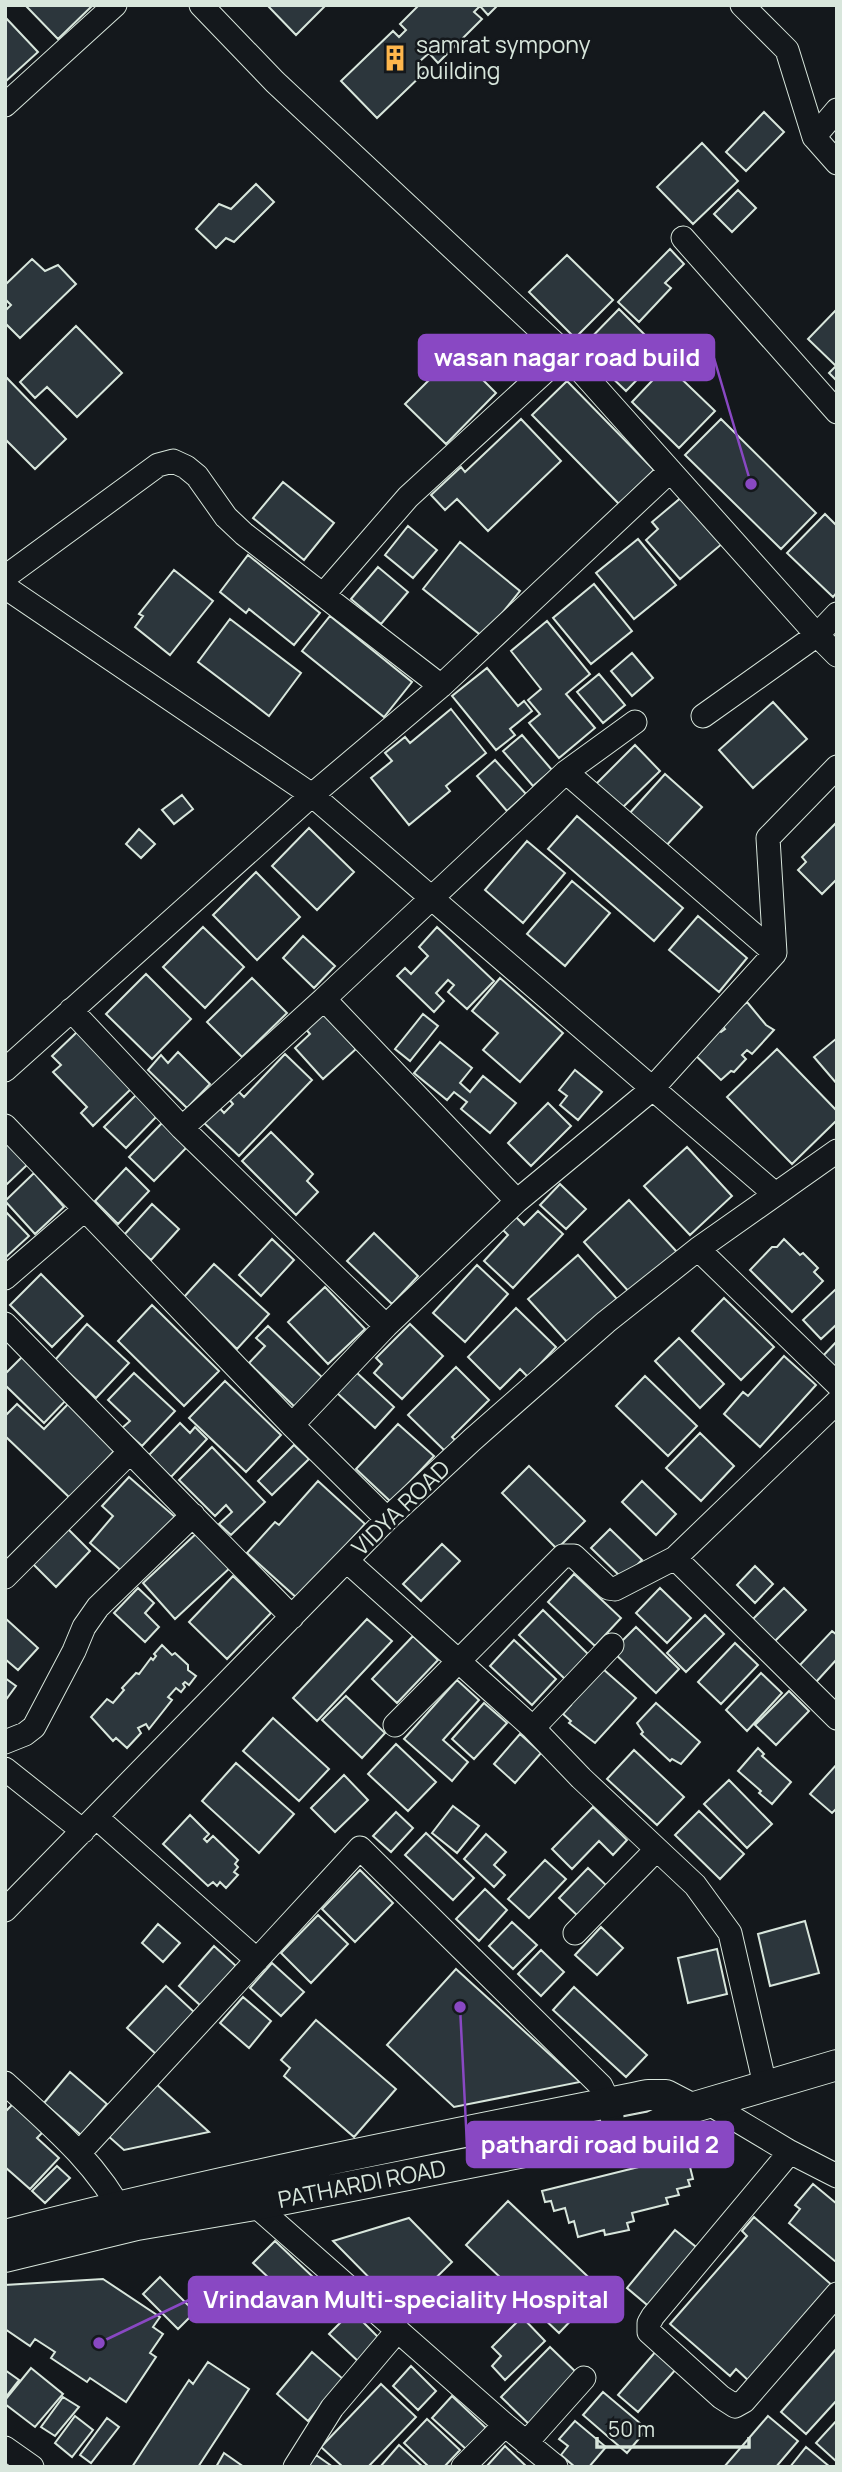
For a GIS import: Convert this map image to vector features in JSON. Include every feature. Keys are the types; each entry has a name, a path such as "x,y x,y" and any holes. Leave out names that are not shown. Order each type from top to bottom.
{"main road":[{"name":"PATHARDI ROAD","path":"5,2258 124,2216 255,2205 652,2127 700,2105 837,2065"},
{"path":"5,2235 124,2216 237,2178 648,2095 666,2095 700,2105"}],"street":[{"path":"5,105 115,5"},
{"path":"201,5 275,82 565,353 669,472 837,655"},
{"path":"742,5 787,50 814,137 837,163"},
{"path":"814,137 837,110"},
{"path":"684,237 837,412"},
{"path":"323,595 408,497 565,353"},
{"path":"5,577 158,465 173,461 187,467 197,476 226,517 244,534 441,685"},
{"path":"5,1070 312,795 441,685 669,472"},
{"path":"5,587 312,795 651,1090 775,1194"},
{"path":"703,716 817,635 837,614"},
{"path":"182,1128 566,772 635,722"},
{"path":"292,1425 386,1326 517,1201 651,1090 775,953 768,838 837,767"},
{"path":"566,772 775,953"},
{"path":"324,999 517,1201"},
{"path":"71,1010 182,1128 386,1326"},
{"path":"5,1126 292,1425 387,1519"},
{"name":"VIDYA ROAD","path":"5,1910 387,1519 472,1440 607,1322 698,1249 837,1151"},
{"path":"5,1278 85,1210"},
{"path":"698,1249 837,1384"},
{"path":"5,1324 292,1617"},
{"path":"395,1725 563,1556 574,1556 608,1588 622,1587 675,1558 837,1402"},
{"path":"5,1577 130,1452"},
{"path":"5,1742 25,1734 33,1727 84,1627 98,1607 193,1516"},
{"path":"675,1558 832,1702"},
{"path":"347,1561 533,1728 581,1778 695,1885 730,1933 765,2085"},
{"path":"533,1728 612,1645"},
{"path":"5,1769 90,1824 257,1960"},
{"path":"80,2152 360,1848 601,2086 609,2103 615,2134"},
{"path":"575,1933 656,1850"},
{"path":"5,2083 80,2152 124,2216"},
{"path":"700,2105 837,2176"},
{"path":"790,2152 653,2316 649,2323 649,2332 711,2389 734,2406 744,2401 837,2294"},
{"path":"237,2178 255,2205 556,2467"},
{"path":"295,2467 332,2408 398,2330"},
{"path":"526,2443 584,2378"},
{"path":"463,2467 505,2425"},
{"path":"5,2448 32,2467"}],"building":[{"path":"25,5 93,5 58,39"},
{"path":"267,5 326,5 296,35"},
{"name":"samrat sympony building","path":"419,5 498,5 488,15 480,6 474,12 482,19 438,63 429,53 419,62 427,70 377,118 341,81 393,31 399,37 406,30 400,24"},
{"path":"5,17 38,52 5,82"},
{"path":"764,112 784,132 746,171 726,152"},
{"path":"702,143 738,181 693,224 657,187"},
{"path":"256,184 274,202 234,242 226,238 216,248 196,229 219,204 231,209"},
{"path":"738,190 756,208 732,232 714,214"},
{"path":"670,249 684,264 665,283 671,288 639,322 618,302"},
{"path":"567,255 613,300 575,338 529,292"},
{"path":"32,259 45,271 58,265 76,284 20,338 5,323 5,311 11,305 5,299 5,285"},
{"path":"619,309 663,353 626,391 581,348"},
{"path":"837,309 837,381 829,373 836,366 808,339"},
{"path":"76,326 122,373 77,417 47,387 35,398 20,382"},
{"path":"456,353 496,393 446,444 405,404"},
{"path":"667,365 715,411 679,448 632,402"},
{"path":"5,376 66,439 35,469 5,439"},
{"path":"567,381 654,470 619,504 532,415"},
{"path":"521,419 561,461 488,531 457,499 445,510 431,495 461,467 465,472"},
{"path":"721,419 816,513 781,549 685,455"},
{"path":"283,482 334,523 304,560 253,518"},
{"path":"683,496 723,543 680,579 646,540 658,529 652,522"},
{"path":"825,514 837,526 837,592 833,597 787,553"},
{"path":"408,526 437,550 413,578 385,555"},
{"path":"638,539 676,585 634,619 596,573"},
{"path":"460,542 520,591 483,637 423,589"},
{"path":"248,555 320,613 294,645 249,609 246,613 220,592"},
{"path":"378,567 408,592 381,624 351,599"},
{"path":"174,570 213,601 170,655 135,627 143,616 139,614"},
{"path":"594,584 632,631 591,664 553,618"},
{"path":"330,616 412,682 384,717 302,651"},
{"path":"230,619 301,673 269,716 198,662"},
{"path":"547,621 590,674 566,694 595,728 559,758 529,723 540,714 528,700 541,689 511,651"},
{"path":"632,653 653,678 632,696 611,671"},
{"path":"487,668 518,706 524,701 532,711 510,729 515,735 496,750 452,696"},
{"path":"599,674 625,705 603,723 577,692"},
{"path":"773,702 807,739 753,788 719,750"},
{"path":"451,709 486,753 446,786 450,791 409,825 371,778 392,761 385,753 405,737 410,743"},
{"path":"522,735 552,770 533,786 503,751"},
{"path":"635,745 660,771 621,809 596,784"},
{"path":"495,760 526,794 507,811 477,776"},
{"path":"665,774 702,807 664,848 628,815"},
{"path":"182,795 193,809 174,824 162,810"},
{"path":"577,816 683,908 654,941 548,849"},
{"path":"837,822 837,879 822,894 798,870 806,862 802,857"},
{"path":"309,828 354,872 317,910 272,866"},
{"path":"139,829 155,844 141,858 126,844"},
{"path":"527,841 565,873 523,923 485,890"},
{"path":"256,872 300,917 257,960 213,915"},
{"path":"572,881 610,913 565,966 527,934"},
{"path":"698,916 747,958 719,992 669,950"},
{"path":"203,927 244,967 205,1008 163,967"},
{"path":"437,927 494,981 467,1009 448,992 454,985 448,980 436,993 444,1001 434,1012 397,976 405,968 411,974 428,956 419,947"},
{"path":"303,936 335,966 314,988 283,958"},
{"path":"146,974 191,1019 152,1059 106,1014"},
{"path":"252,978 287,1013 242,1057 207,1022"},
{"path":"500,978 563,1033 520,1082 483,1050 498,1033 472,1011"},
{"path":"747,1002 766,1025 774,1030 752,1054 747,1050 742,1055 746,1059 734,1072 731,1071 721,1080 694,1054 717,1028 721,1032 725,1029 721,1024"},
{"path":"322,1011 356,1049 323,1079 295,1048 310,1034 304,1027"},
{"path":"423,1014 438,1026 410,1061 395,1049"},
{"path":"78,1031 133,1087 93,1126 81,1113 87,1107 53,1072 61,1065 52,1056"},
{"path":"837,1038 837,1084 814,1057"},
{"path":"440,1042 472,1068 460,1083 470,1092 483,1076 516,1103 490,1133 461,1109 467,1102 454,1092 447,1100 414,1073"},
{"path":"777,1049 837,1111 837,1120 792,1164 727,1097"},
{"path":"178,1052 210,1084 187,1108 148,1070 161,1055 168,1063"},
{"path":"285,1054 312,1080 239,1156 202,1121 217,1105 224,1113 233,1104 228,1098 236,1089 244,1097"},
{"path":"575,1070 602,1092 578,1120 560,1105 567,1096 559,1090"},
{"path":"138,1093 159,1114 126,1148 104,1127"},
{"path":"548,1103 571,1126 531,1166 508,1143"},
{"path":"162,1123 187,1147 154,1181 129,1157"},
{"path":"271,1132 313,1174 307,1181 318,1192 296,1215 242,1161"},
{"path":"5,1141 28,1164 5,1186"},
{"path":"687,1147 732,1196 690,1235 644,1186"},
{"path":"126,1168 149,1191 118,1224 95,1201"},
{"path":"34,1173 64,1207 35,1234 5,1201"},
{"path":"560,1184 586,1209 566,1229 540,1205"},
{"path":"629,1200 677,1252 631,1294 584,1242"},
{"path":"152,1204 179,1229 151,1260 124,1235"},
{"path":"5,1211 29,1236 5,1258"},
{"path":"538,1211 563,1234 513,1288 484,1261 508,1235 503,1230 515,1216 524,1225"},
{"path":"374,1233 418,1276 392,1304 347,1261"},
{"path":"272,1239 294,1260 261,1296 239,1275"},
{"path":"784,1239 818,1268 814,1272 823,1281 792,1312 750,1270 772,1247 777,1247"},
{"path":"578,1255 617,1299 568,1343 528,1299"},
{"path":"214,1264 269,1314 237,1349 184,1297"},
{"path":"477,1265 508,1294 465,1342 433,1313"},
{"path":"41,1274 83,1316 52,1347 10,1305"},
{"path":"325,1287 365,1329 328,1364 288,1322"},
{"path":"837,1288 837,1324 821,1339 803,1320"},
{"path":"724,1298 774,1347 741,1380 692,1331"},
{"path":"152,1305 219,1371 184,1406 118,1341"},
{"path":"516,1308 556,1347 528,1377 520,1369 500,1389 468,1357"},
{"path":"87,1324 129,1363 96,1398 55,1360"},
{"path":"410,1324 443,1356 402,1399 374,1373 382,1364 376,1358"},
{"path":"268,1326 325,1380 297,1409 249,1363 265,1346 256,1338"},
{"path":"679,1338 724,1384 700,1408 655,1361"},
{"path":"837,1341 837,1370 822,1357"},
{"path":"26,1353 70,1396 44,1423 5,1385 5,1374"},
{"path":"784,1356 816,1385 760,1447 724,1414 743,1392 748,1396"},
{"path":"456,1367 489,1400 452,1437 456,1441 446,1452 408,1415"},
{"path":"356,1372 394,1407 375,1428 337,1393"},
{"path":"134,1373 175,1411 142,1446 122,1428 130,1421 108,1400"},
{"path":"645,1376 697,1426 668,1456 616,1406"},
{"path":"225,1381 281,1435 246,1472 189,1418"},
{"path":"69,1403 117,1448 70,1498 5,1436 5,1416 17,1404 44,1429"},
{"path":"180,1423 190,1433 195,1427 207,1439 171,1477 148,1456"},
{"path":"398,1424 434,1456 391,1502 356,1469"},
{"path":"700,1433 734,1466 701,1501 666,1468"},
{"path":"294,1445 309,1459 272,1495 258,1481"},
{"path":"212,1447 265,1502 231,1535 219,1524 232,1512 226,1505 215,1516 179,1480"},
{"path":"529,1466 585,1521 557,1549 502,1493"},
{"path":"129,1477 175,1517 125,1574 90,1543 113,1516 102,1506"},
{"path":"318,1481 365,1524 298,1599 247,1553 275,1522 279,1525"},
{"path":"642,1481 676,1514 656,1535 622,1502"},
{"path":"66,1527 90,1551 56,1587 32,1563"},
{"path":"610,1529 642,1560 623,1579 591,1548"},
{"path":"199,1531 232,1566 175,1619 143,1583"},
{"path":"442,1544 460,1561 421,1601 403,1584"},
{"path":"755,1566 773,1584 755,1603 737,1585"},
{"path":"574,1574 621,1618 595,1646 548,1602"},
{"path":"233,1576 271,1613 227,1659 189,1622"},
{"path":"138,1588 154,1603 145,1613 159,1627 145,1642 114,1613"},
{"path":"660,1588 691,1618 667,1643 636,1613"},
{"path":"784,1588 806,1610 773,1643 751,1621"},
{"path":"543,1610 588,1654 565,1679 519,1635"},
{"path":"705,1615 724,1634 686,1672 667,1653"},
{"path":"5,1618 38,1648 18,1670 5,1659"},
{"path":"367,1619 392,1641 317,1721 293,1698"},
{"path":"636,1627 679,1669 656,1693 612,1651"},
{"path":"832,1631 837,1635 837,1659 816,1682 799,1666"},
{"path":"413,1636 438,1660 397,1703 372,1679"},
{"path":"514,1640 556,1679 532,1705 490,1666"},
{"path":"735,1643 758,1665 721,1704 698,1682"},
{"path":"162,1645 172,1655 175,1653 196,1676 189,1685 185,1682 183,1684 185,1687 181,1692 176,1688 168,1697 172,1700 149,1729 146,1724 138,1728 141,1733 127,1748 116,1738 113,1741 91,1717 107,1699 113,1703 124,1690 122,1688 136,1673 139,1674 151,1658 153,1660 156,1656 154,1654"},
{"path":"603,1669 636,1698 595,1743 569,1723 571,1721 563,1714 571,1705 568,1703"},
{"path":"761,1673 782,1693 747,1731 726,1710"},
{"path":"5,1678 16,1686 5,1701"},
{"path":"457,1680 479,1700 443,1740 468,1762 452,1781 404,1739"},
{"path":"789,1691 809,1711 776,1745 755,1725"},
{"path":"346,1696 385,1733 362,1758 322,1720"},
{"path":"484,1703 507,1723 474,1759 452,1739"},
{"path":"656,1703 700,1742 681,1764 672,1759 670,1761 641,1734 643,1732 637,1723"},
{"path":"273,1718 329,1769 299,1801 243,1751"},
{"path":"520,1734 541,1753 515,1783 494,1764"},
{"path":"396,1744 436,1782 408,1811 368,1774"},
{"path":"758,1748 764,1754 762,1756 791,1782 772,1804 738,1771"},
{"path":"634,1750 684,1797 657,1825 607,1779"},
{"path":"236,1763 294,1814 259,1853 202,1801"},
{"path":"837,1764 837,1808 832,1813 810,1794"},
{"path":"344,1775 368,1800 335,1832 311,1808"},
{"path":"729,1780 772,1824 747,1848 704,1804"},
{"path":"453,1806 479,1826 457,1853 432,1833"},
{"path":"593,1807 627,1840 613,1855 599,1841 572,1869 552,1849"},
{"path":"699,1811 744,1854 720,1879 675,1835"},
{"path":"396,1812 413,1828 391,1852 373,1836"},
{"path":"190,1815 209,1834 204,1839 207,1842 213,1836 238,1860 235,1864 238,1867 234,1872 238,1875 226,1888 220,1882 217,1886 213,1882 208,1886 163,1844"},
{"path":"426,1833 474,1878 453,1900 405,1855"},
{"path":"486,1834 506,1852 494,1865 505,1875 494,1887 464,1859"},
{"path":"545,1860 566,1879 529,1918 508,1899"},
{"path":"588,1868 609,1888 580,1918 559,1898"},
{"path":"360,1870 393,1903 355,1942 322,1909"},
{"path":"485,1889 507,1910 479,1941 456,1919"},
{"path":"318,1915 348,1944 311,1983 281,1953"},
{"path":"805,1921 819,1973 770,1986 758,1934"},
{"path":"512,1922 537,1945 513,1969 489,1946"},
{"path":"158,1924 180,1943 163,1962 142,1943"},
{"path":"601,1927 623,1948 597,1975 575,1955"},
{"path":"214,1946 236,1966 201,2006 179,1986"},
{"path":"717,1949 727,1994 688,2003 678,1958"},
{"path":"541,1950 564,1972 541,1996 518,1974"},
{"path":"272,1963 304,1992 281,2016 250,1988"},
{"path":"456,1969 580,2082 454,2107 387,2045"},
{"path":"166,1986 194,2012 156,2054 127,2028"},
{"path":"574,1987 647,2055 626,2077 553,2010"},
{"path":"243,1997 271,2021 249,2048 220,2023"},
{"path":"316,2020 396,2089 354,2137 284,2076 290,2068 281,2060"},
{"path":"70,2072 107,2104 81,2135 44,2103"},
{"path":"154,2082 209,2132 124,2150 107,2135"},
{"path":"15,2102 45,2130 37,2138 59,2158 30,2189 5,2167 5,2112"},
{"path":"687,2155 693,2179 688,2180 690,2186 677,2189 679,2195 666,2198 668,2204 632,2213 634,2221 627,2223 629,2230 605,2235 604,2230 578,2237 574,2221 569,2223 565,2208 554,2211 551,2201 545,2202 542,2191"},
{"path":"57,2166 70,2178 45,2203 32,2191"},
{"path":"813,2184 837,2204 836,2262 789,2223 800,2209 795,2205"},
{"path":"508,2201 601,2289 559,2333 466,2245"},
{"path":"754,2217 833,2286 750,2382 736,2369 730,2376 670,2324 747,2236 742,2231"},
{"path":"409,2218 452,2262 402,2311 333,2241"},
{"path":"675,2230 701,2251 652,2309 627,2288"},
{"path":"275,2241 313,2277 291,2299 253,2263"},
{"path":"160,2277 195,2312 178,2329 143,2294"},
{"path":"103,2279 160,2317 153,2327 163,2334 150,2353 156,2357 126,2402 90,2378 87,2382 51,2358 55,2352 35,2339 30,2346 5,2329 5,2285"},
{"path":"352,2311 381,2340 359,2362 329,2334"},
{"path":"522,2317 545,2341 505,2380 492,2366 501,2356 492,2347"},
{"path":"550,2347 579,2375 531,2426 501,2397"},
{"path":"837,2348 837,2400 806,2434 781,2412"},
{"path":"657,2350 677,2368 638,2412 618,2395"},
{"path":"312,2352 343,2379 308,2421 277,2394"},
{"path":"208,2362 249,2389 198,2467 132,2467 189,2380 193,2384"},
{"path":"411,2366 436,2391 418,2410 393,2386"},
{"path":"31,2368 63,2394 35,2427 5,2404 5,2400"},
{"path":"5,2370 19,2380 5,2398"},
{"path":"381,2384 416,2417 368,2467 343,2467 321,2447"},
{"path":"603,2392 647,2429 627,2453 583,2415"},
{"path":"452,2396 486,2428 466,2449 432,2418"},
{"path":"63,2397 79,2407 55,2436 41,2427"},
{"path":"75,2416 93,2430 72,2457 55,2443"},
{"path":"768,2416 798,2441 776,2467 724,2467"},
{"path":"107,2418 119,2427 91,2463 80,2455"},
{"path":"427,2419 460,2450 444,2467 429,2467 404,2443"},
{"path":"837,2420 837,2462 816,2443"},
{"path":"575,2421 606,2447 589,2467 575,2467 561,2455 568,2446 559,2439"},
{"path":"399,2445 423,2467 380,2467"},
{"path":"505,2446 527,2467 486,2467"},
{"path":"806,2447 830,2467 790,2467"},
{"path":"224,2453 244,2467 216,2467"},
{"path":"316,2455 333,2467 307,2467"}],"place":[{"name":"samrat sympony building","path":"395,58"},
{"name":"wasan nagar road build","path":"751,484"},
{"name":"pathardi road build 2","path":"460,2007"},
{"name":"Vrindavan Multi-speciality Hospital","path":"99,2343"}]}
